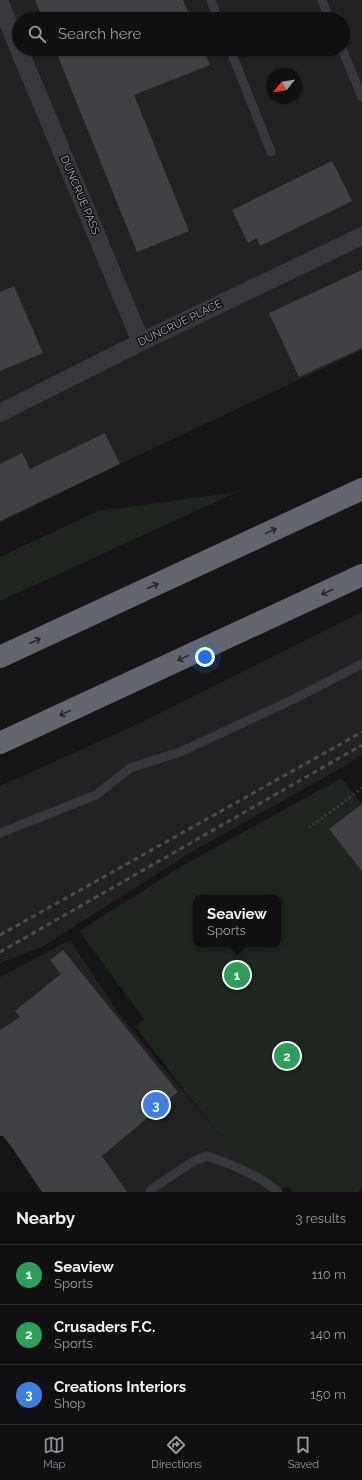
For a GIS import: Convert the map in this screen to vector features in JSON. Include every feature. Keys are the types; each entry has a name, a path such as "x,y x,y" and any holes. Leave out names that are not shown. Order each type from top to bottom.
{"highway":[{"path":"0,657 362,489"},
{"path":"0,743 362,575"}],"street":[{"name":"DUNCRUE PASS","path":"0,3 12,32"},
{"name":"DUNCRUE PASS","path":"22,56 141,342"},
{"name":"DUNCRUE PLACE","path":"0,413 141,342 362,236"}],"lane":[{"path":"211,0 215,12"},
{"path":"322,0 327,12"},
{"path":"233,56 271,152"},
{"path":"345,56 362,97"},
{"path":"0,833 96,795 130,768 180,752 294,699 362,664"},
{"path":"150,1192 153,1188 192,1162 207,1156 228,1163 270,1185 278,1192"}],"path":[{"path":"309,828 362,788"}],"shaded area":[{"path":"0,0 362,0 362,350 120,464 0,523"},
{"path":"237,492 0,601 0,557 98,511"},
{"path":"362,612 362,754 345,766 188,854 42,947 0,963 0,786 140,723"},
{"path":"341,778 362,804 362,1189 358,1192 293,1192 288,1186 248,1168 183,1089 135,1026 144,1019 79,931 182,866"},
{"path":"70,940 120,1015 248,1167 288,1186 276,1192 85,1192 0,1068 0,977"}],"building":[{"path":"35,0 183,0 188,12 40,12"},
{"path":"58,56 206,56 210,65 134,95 189,231 137,252"},
{"path":"332,161 352,201 260,246 257,238 248,243 232,210"},
{"path":"362,270 362,348 299,377 269,313"},
{"path":"14,286 43,353 0,371 0,292"},
{"path":"105,433 120,464 0,521 0,464 22,453 30,469"},
{"path":"362,804 362,871 329,829"},
{"path":"63,950 178,1092 102,1156 127,1192 42,1192 13,1149 3,1136 0,1136 0,1030 20,1017 15,1011 61,974 50,960"}],"railway":[{"path":"0,935 362,732"},
{"path":"0,952 362,745"}],"place":[{"name":"Seaview","path":"237,975"},
{"name":"Crusaders F.C.","path":"287,1056"},
{"name":"Creations Interiors","path":"156,1105"}]}
